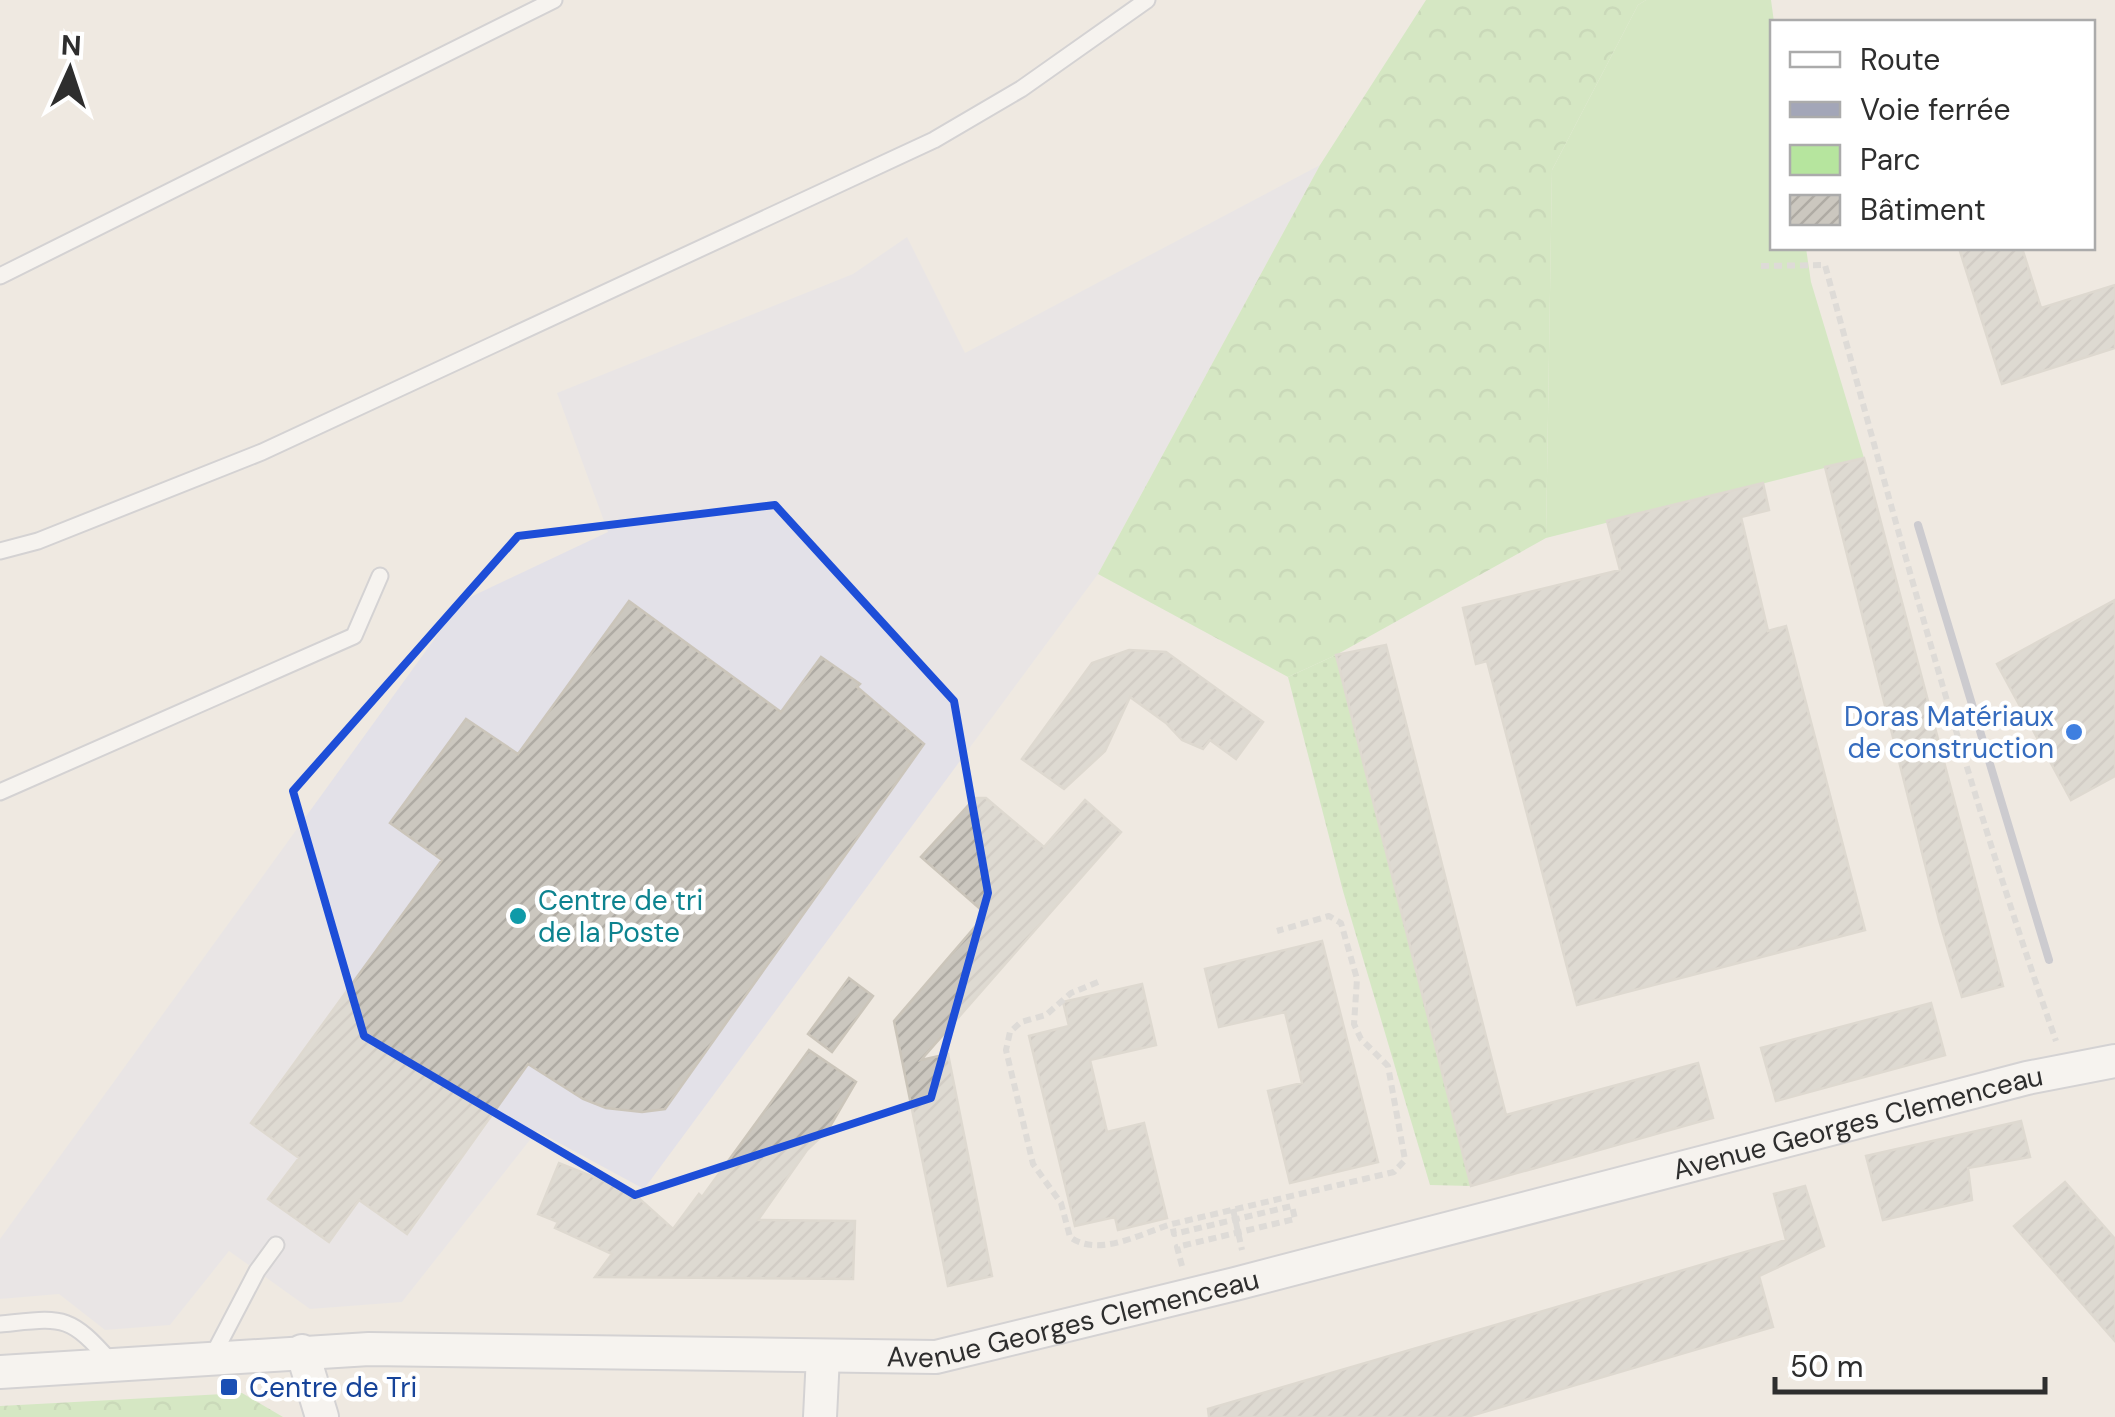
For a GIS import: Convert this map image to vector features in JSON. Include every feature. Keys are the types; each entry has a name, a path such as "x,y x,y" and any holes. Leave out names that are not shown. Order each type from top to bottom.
{"street":[{"name":"Avenue Georges Clemenceau","path":"0,1372 302,1350 936,1357 2115,1061"},
{"path":"302,1350 322,1417"},
{"path":"820,1417 823,1356"}],"lane":[{"path":"0,276 554,0"},
{"path":"0,551 38,541 262,452 934,140 1021,89 1147,0"},
{"path":"0,792 354,636 380,576"},
{"path":"212,1357 256,1270 276,1244"},
{"path":"0,1324 50,1319 71,1323 111,1362"}],"path":[{"path":"1761,266 1825,265 1904,555 2020,937 2066,1071"},
{"path":"1098,982 1071,993 1046,1016 1021,1022 1006,1041 1033,1164 1054,1188 1070,1237 1078,1243 1101,1246 1172,1224 1394,1172 1405,1160 1388,1066 1361,1038 1354,1024 1357,979 1341,923 1329,916 1276,931"},
{"path":"1172,1224 1174,1234 1292,1206 1295,1218 1177,1247 1182,1266"},
{"path":"1232,1209 1242,1250"}],"highlighted area":[{"path":"775,505 954,701 988,893 931,1098 635,1195 364,1036 293,791 518,536"}],"shaded area":[{"path":"1320,165 1098,574 644,1189 537,1131 402,1302 310,1309 229,1251 170,1325 105,1330 59,1294 0,1299 0,1239 462,601 608,532 557,393 853,274 907,237 965,353"}],"green space":[{"path":"1426,0 1646,0 1638,5 1552,170 1546,538 1336,655 1288,677 1098,574 1320,165"},
{"path":"1646,0 1771,0 1770,250 1806,250 1811,282 1864,458 1546,538 1552,170 1638,5"},
{"path":"1336,655 1471,1186 1430,1185 1343,891 1288,677"},
{"path":"242,1393 283,1417 0,1417 0,1406"}],"building":[{"path":"1960,250 2023,250 2041,308 2115,285 2115,348 2002,384"},
{"path":"1864,458 2003,986 1962,997 1825,467"},
{"path":"1763,483 1769,510 1741,517 1768,631 1786,626 1865,930 1577,1005 1487,661 1476,664 1463,608 1620,570 1607,521"},
{"path":"2115,600 2115,776 2071,800 1997,664"},
{"name":"Centre de tri de la Poste","path":"629,601 781,712 821,657 860,684 857,687 924,744 665,1109 642,1112 606,1108 583,1099 528,1064 407,1234 359,1200 329,1242 268,1199 299,1158 251,1123 442,860 390,823 466,719 518,754"},
{"path":"1386,645 1506,1115 1698,1063 1713,1118 1471,1186 1336,655"},
{"path":"1129,650 1166,652 1263,722 1236,759 1210,740 1203,749 1182,740 1130,697 1105,751 1064,789 1022,759 1092,663"},
{"path":"975,798 986,798 1044,847 1085,800 1121,832 921,1060 948,1054 992,1276 948,1286 894,1021 986,914 921,857"},
{"path":"1322,941 1378,1162 1290,1183 1268,1091 1302,1083 1285,1012 1219,1027 1205,969"},
{"path":"849,978 873,996 832,1052 808,1034"},
{"path":"1142,984 1156,1045 1090,1060 1107,1132 1144,1123 1167,1218 1118,1230 1115,1217 1075,1226 1029,1036 1069,1026 1063,1002"},
{"path":"1931,1003 1945,1055 1776,1101 1761,1048"},
{"path":"809,1050 856,1082 828,1130 807,1150 758,1220 855,1221 853,1279 595,1277 612,1254 555,1228 558,1222 538,1214 559,1163 632,1192 673,1229 699,1194 702,1197"},
{"path":"2021,1121 2030,1157 1968,1168 1972,1200 1883,1220 1866,1156"},
{"path":"2065,1182 2115,1239 2115,1341 2014,1226"},
{"path":"1805,1186 1824,1246 1759,1276 1773,1327 1467,1417 1209,1417 1208,1409 1786,1240 1774,1194"}],"railway":[{"path":"1918,525 2049,960"}],"place":[{"name":"Doras Matériaux de construction","path":"2074,732"},
{"name":"Centre de tri de la Poste","path":"518,916"},
{"name":"Centre de Tri","path":"229,1387"}]}
